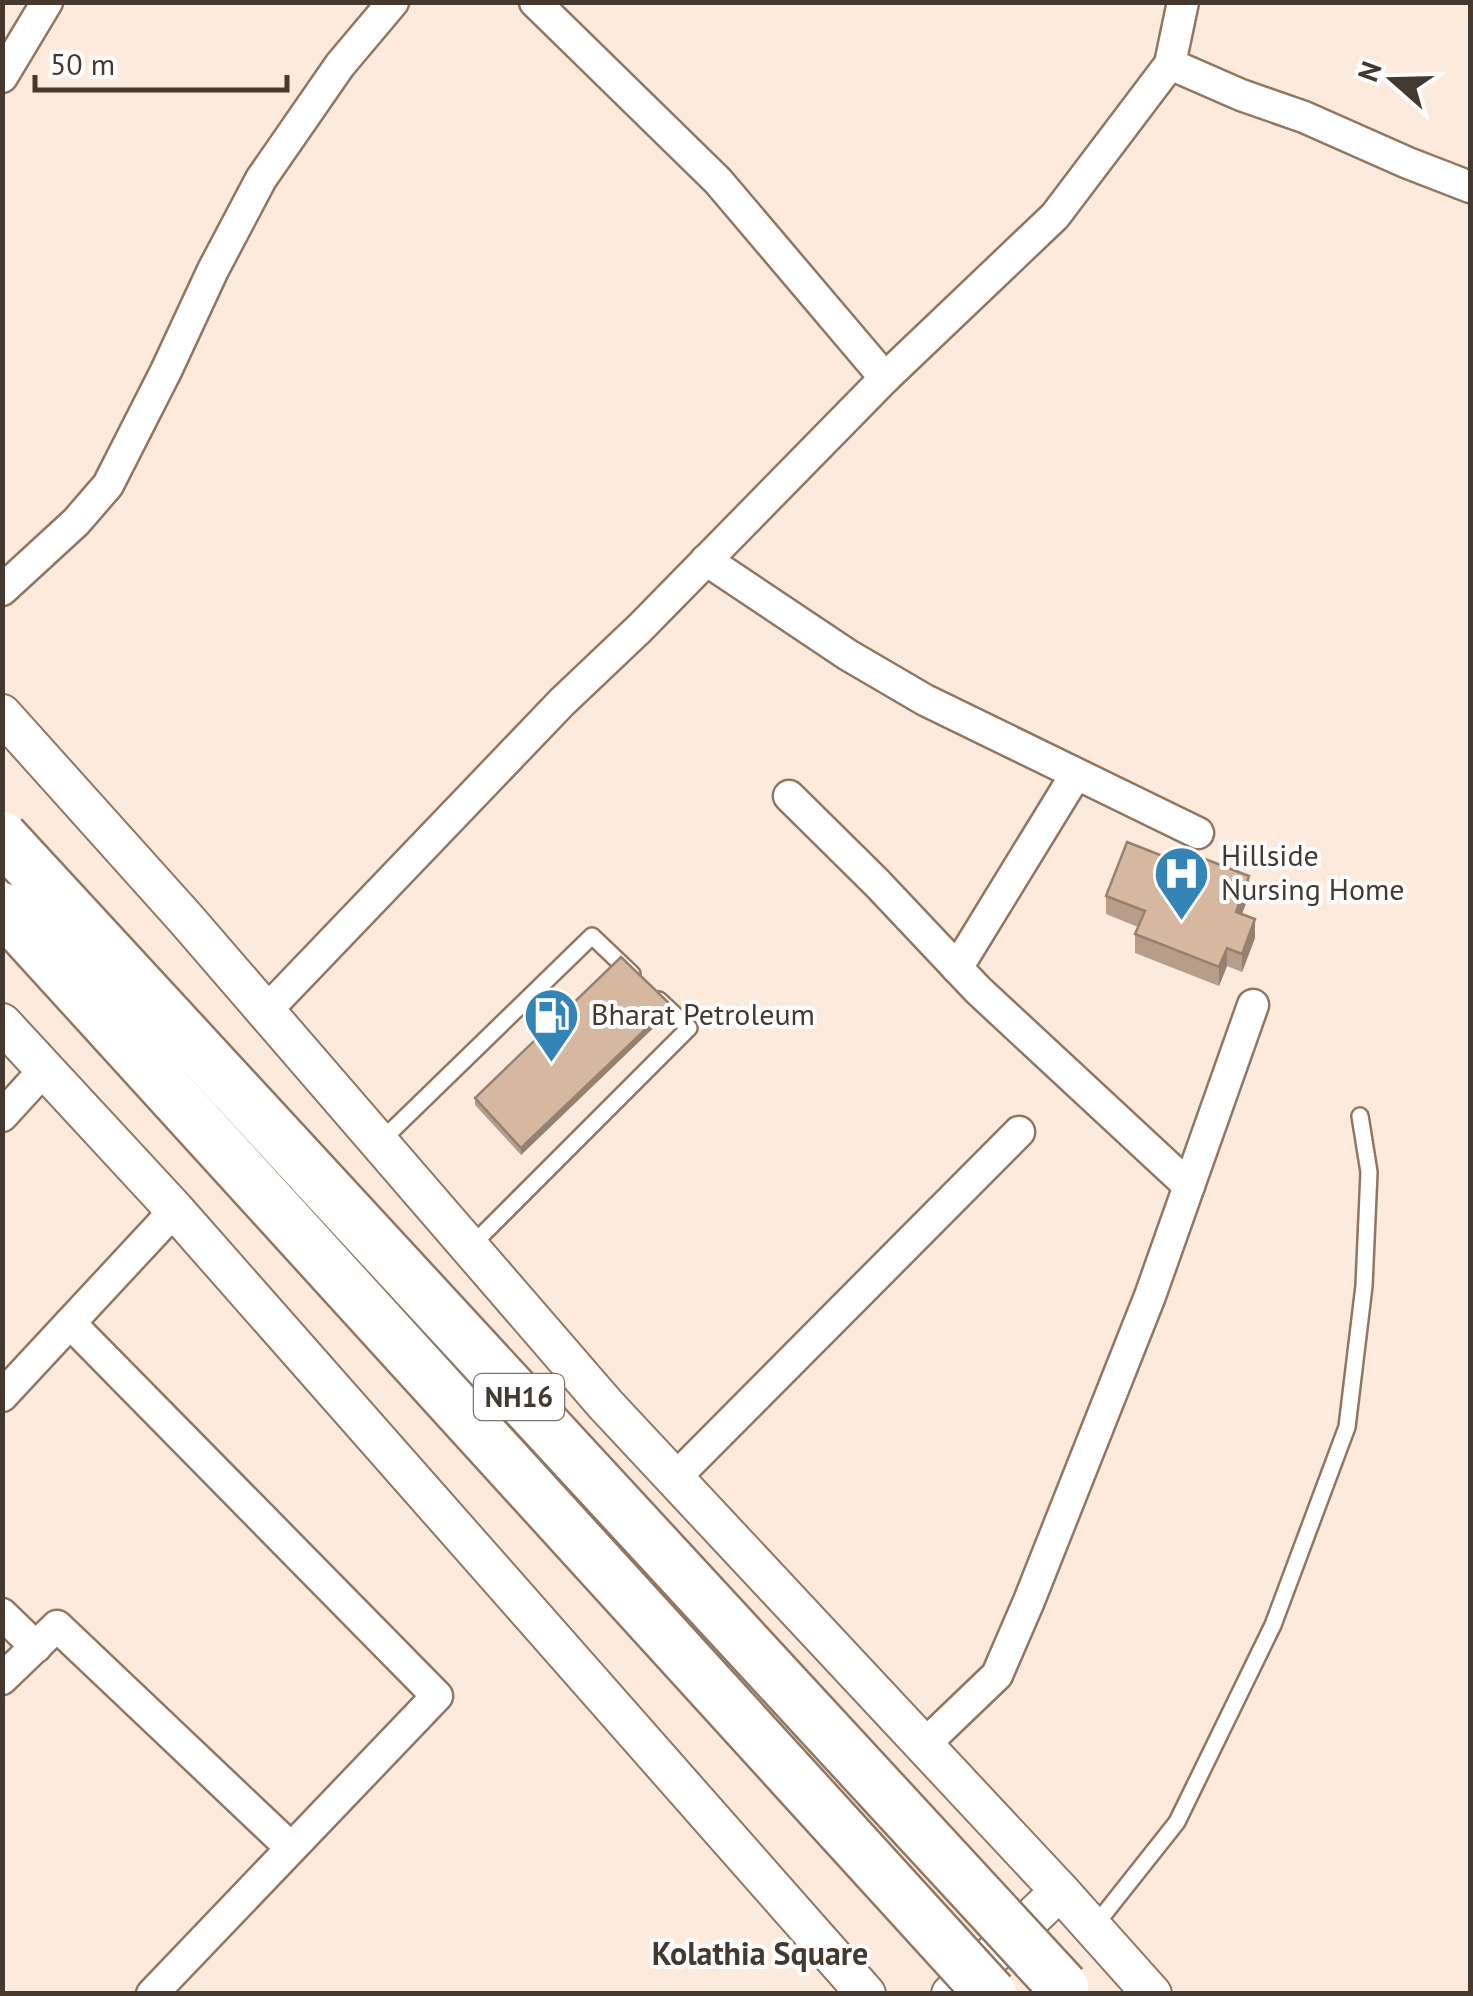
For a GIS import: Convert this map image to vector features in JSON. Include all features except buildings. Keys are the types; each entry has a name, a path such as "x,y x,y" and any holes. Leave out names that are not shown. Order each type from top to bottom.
{"highway":[{"name":"NH16","path":"2,836 1057,1990"},
{"name":"NH16","path":"2,908 991,1994"}],"street":[{"path":"2,77 47,2"},
{"path":"2,590 76,522 108,486 260,179 340,64 393,2"},
{"path":"534,2 718,180 885,378"},
{"path":"266,1011 562,702 885,378 1055,216 1170,64 1183,2"},
{"path":"1170,64 1241,95 1304,116 1470,188"},
{"path":"706,560 848,655 925,700 1198,833"},
{"path":"2,714 266,1011 606,1404 1060,1890 1152,1994"},
{"path":"957,968 1076,774"},
{"path":"789,796 957,968 1189,1186"},
{"path":"924,1746 997,1675 1150,1296 1254,1005"},
{"path":"2,1024 175,1210 866,1994"},
{"path":"2,1116 45,1069"},
{"path":"674,1478 1019,1132"},
{"path":"2,1396 175,1210"},
{"path":"70,1323 437,1696 152,1994"},
{"path":"2,1614 36,1647"},
{"path":"2,1680 57,1626 291,1848"},
{"path":"952,1994 1060,1890"},
{"path":"1057,1990 1101,1937"}],"lane":[{"path":"379,1142 592,936 688,1028 470,1247"},
{"path":"1101,1937 1177,1822 1273,1625 1347,1427 1366,1248 1369,1172 1360,1116"}],"place":[{"name":"Hillside Nursing Home","path":"1182,922"},
{"name":"Bharat Petroleum","path":"552,1064"}],"district":[{"name":"Kolathia Square","path":"760,1954"}]}
